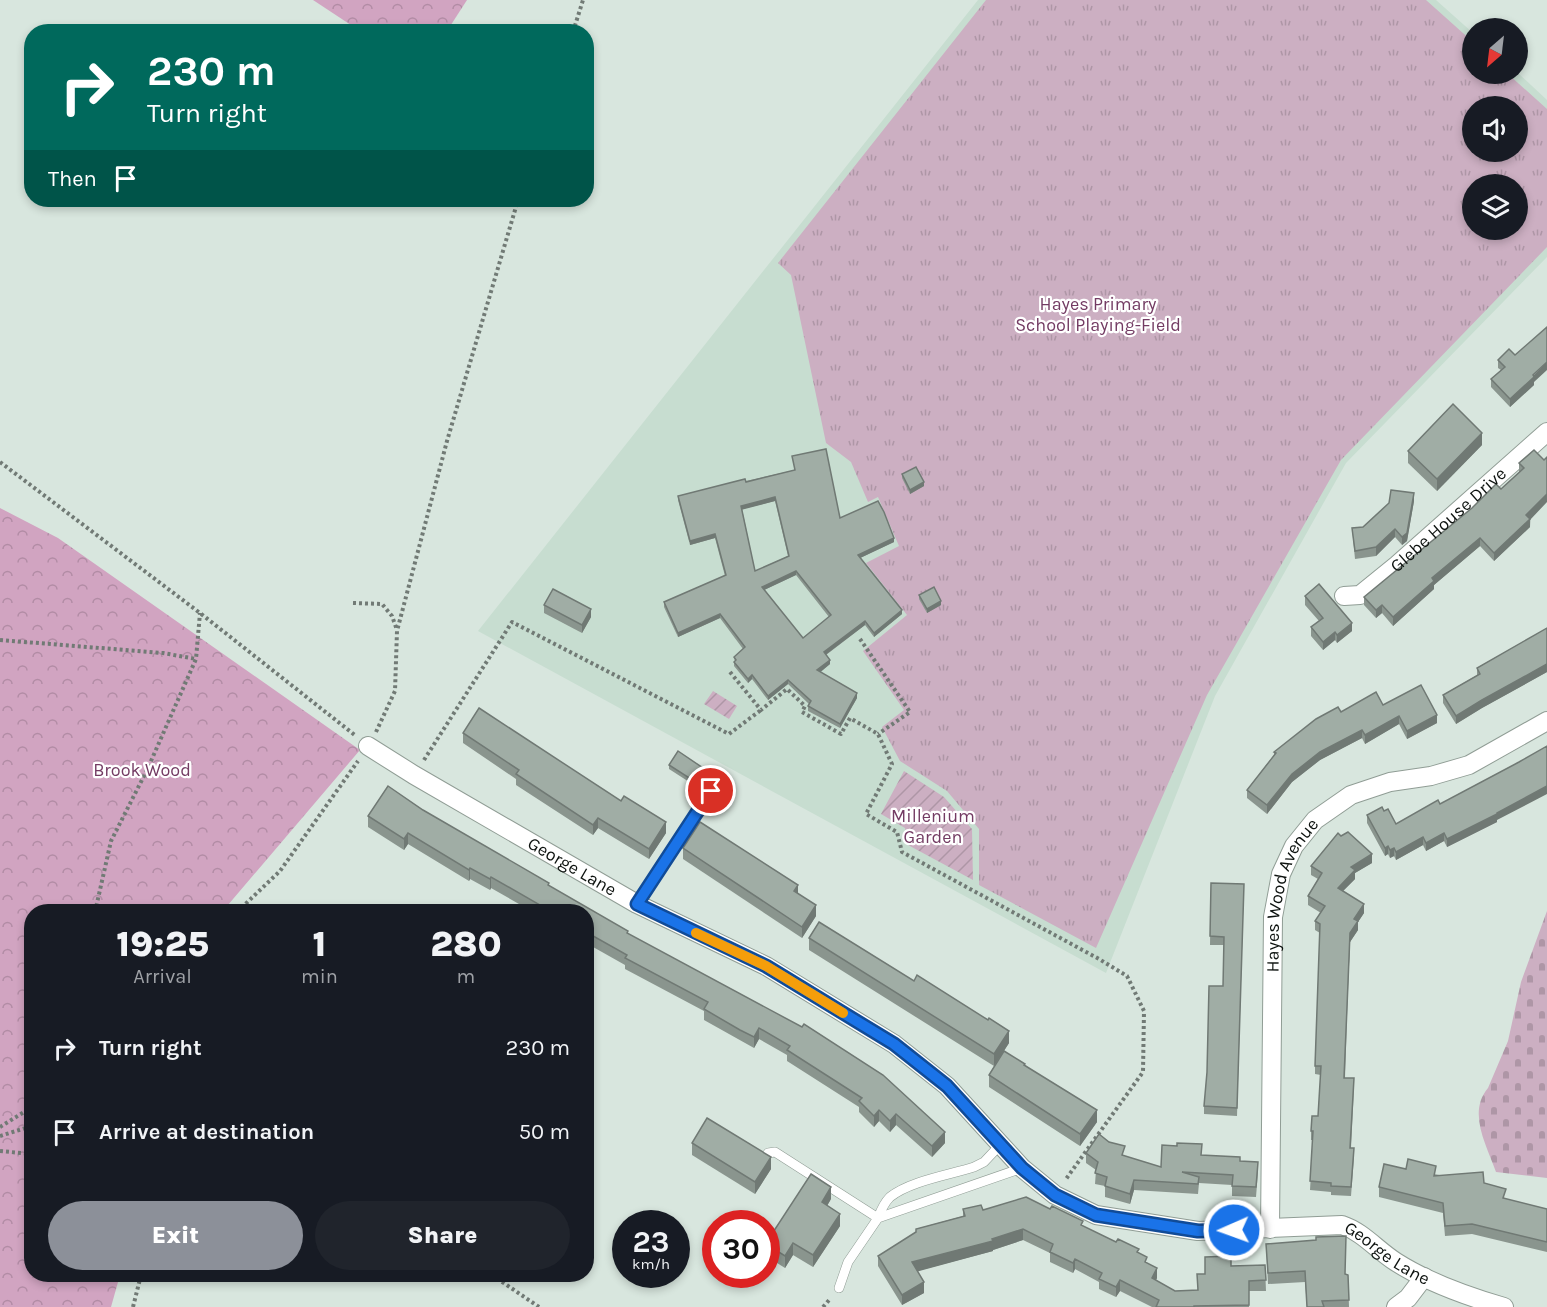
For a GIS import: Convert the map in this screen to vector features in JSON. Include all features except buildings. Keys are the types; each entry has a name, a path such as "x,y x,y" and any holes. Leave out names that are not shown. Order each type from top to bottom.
{"street":[{"name":"Glebe House Drive","path":"1344,597 1360,595 1397,565 1547,432"},
{"name":"Hayes Wood Avenue","path":"1270,1229 1273,917 1281,874 1294,846 1315,820 1351,795 1390,782 1431,776 1469,765 1547,721"},
{"name":"George Lane","path":"368,746 637,904 766,966 894,1044 947,1086 1022,1168 1055,1195 1096,1215 1198,1231 1342,1225 1362,1234 1395,1262 1465,1302 1504,1307"},
{"path":"1396,1307 1408,1298 1424,1277"}],"lane":[{"path":"637,904 711,791"},
{"path":"839,1288 848,1262 889,1198 902,1190 926,1181 974,1167 984,1162 1001,1144"},
{"path":"768,1153 775,1152 878,1218"},
{"path":"878,1218 1022,1168"}],"path":[{"path":"576,24 584,0"},
{"path":"245,904 280,871 368,746 385,716 395,690 397,631 447,441 516,207"},
{"path":"0,462 200,613 368,746"},
{"path":"353,603 382,604 392,616 397,631"},
{"path":"97,904 111,841 147,770 196,659 200,613"},
{"path":"414,775 512,622 729,734 787,689 806,706 802,712 841,734 850,718 878,734 892,765 866,813 897,832 902,852 1126,976 1144,1011 1143,1072 1055,1195"},
{"path":"860,639 910,712 878,734"},
{"path":"0,640 163,653 196,659"},
{"path":"730,672 761,710"},
{"path":"0,1127 24,1112"},
{"path":"0,1136 24,1128"},
{"path":"0,1151 24,1153"},
{"path":"133,1307 139,1282"},
{"path":"502,1282 539,1307"}],"shaded area":[{"name":"Hayes Primary School Playing-Field","path":"978,0 1436,0 1462,23 1462,84 1528,82 1547,100 1547,257 1346,463 1215,696 1106,973 478,631"}],"green space":[{"path":"313,0 467,0 452,24 349,24"},
{"name":"Hayes Primary School Playing-Field","path":"986,0 1426,0 1462,32 1462,84 1519,84 1547,109 1547,247 1341,460 1207,695 1096,948 979,885 979,829 947,791 900,761 882,727 904,710 863,651 907,615 866,563 899,546 878,497 868,502 851,462 826,443 791,275 778,263"},
{"name":"Brook Wood","path":"0,508 58,538 360,750 229,904 24,904 24,1282 118,1282 111,1307 0,1307"},
{"path":"713,691 737,706 729,719 704,704"},
{"name":"Millenium Garden","path":"904,771 944,797 972,829 973,880 908,845 905,828 881,814"},
{"path":"1547,911 1547,1178 1496,1172 1481,1130 1479,1108 1508,1041 1521,982"}],"slow traffic":[{"path":"696,933 766,966 843,1013"}],"route":[{"path":"711,791 637,904 766,966 894,1044 947,1086 1022,1168 1055,1195 1096,1215 1198,1231 1234,1230"}]}
